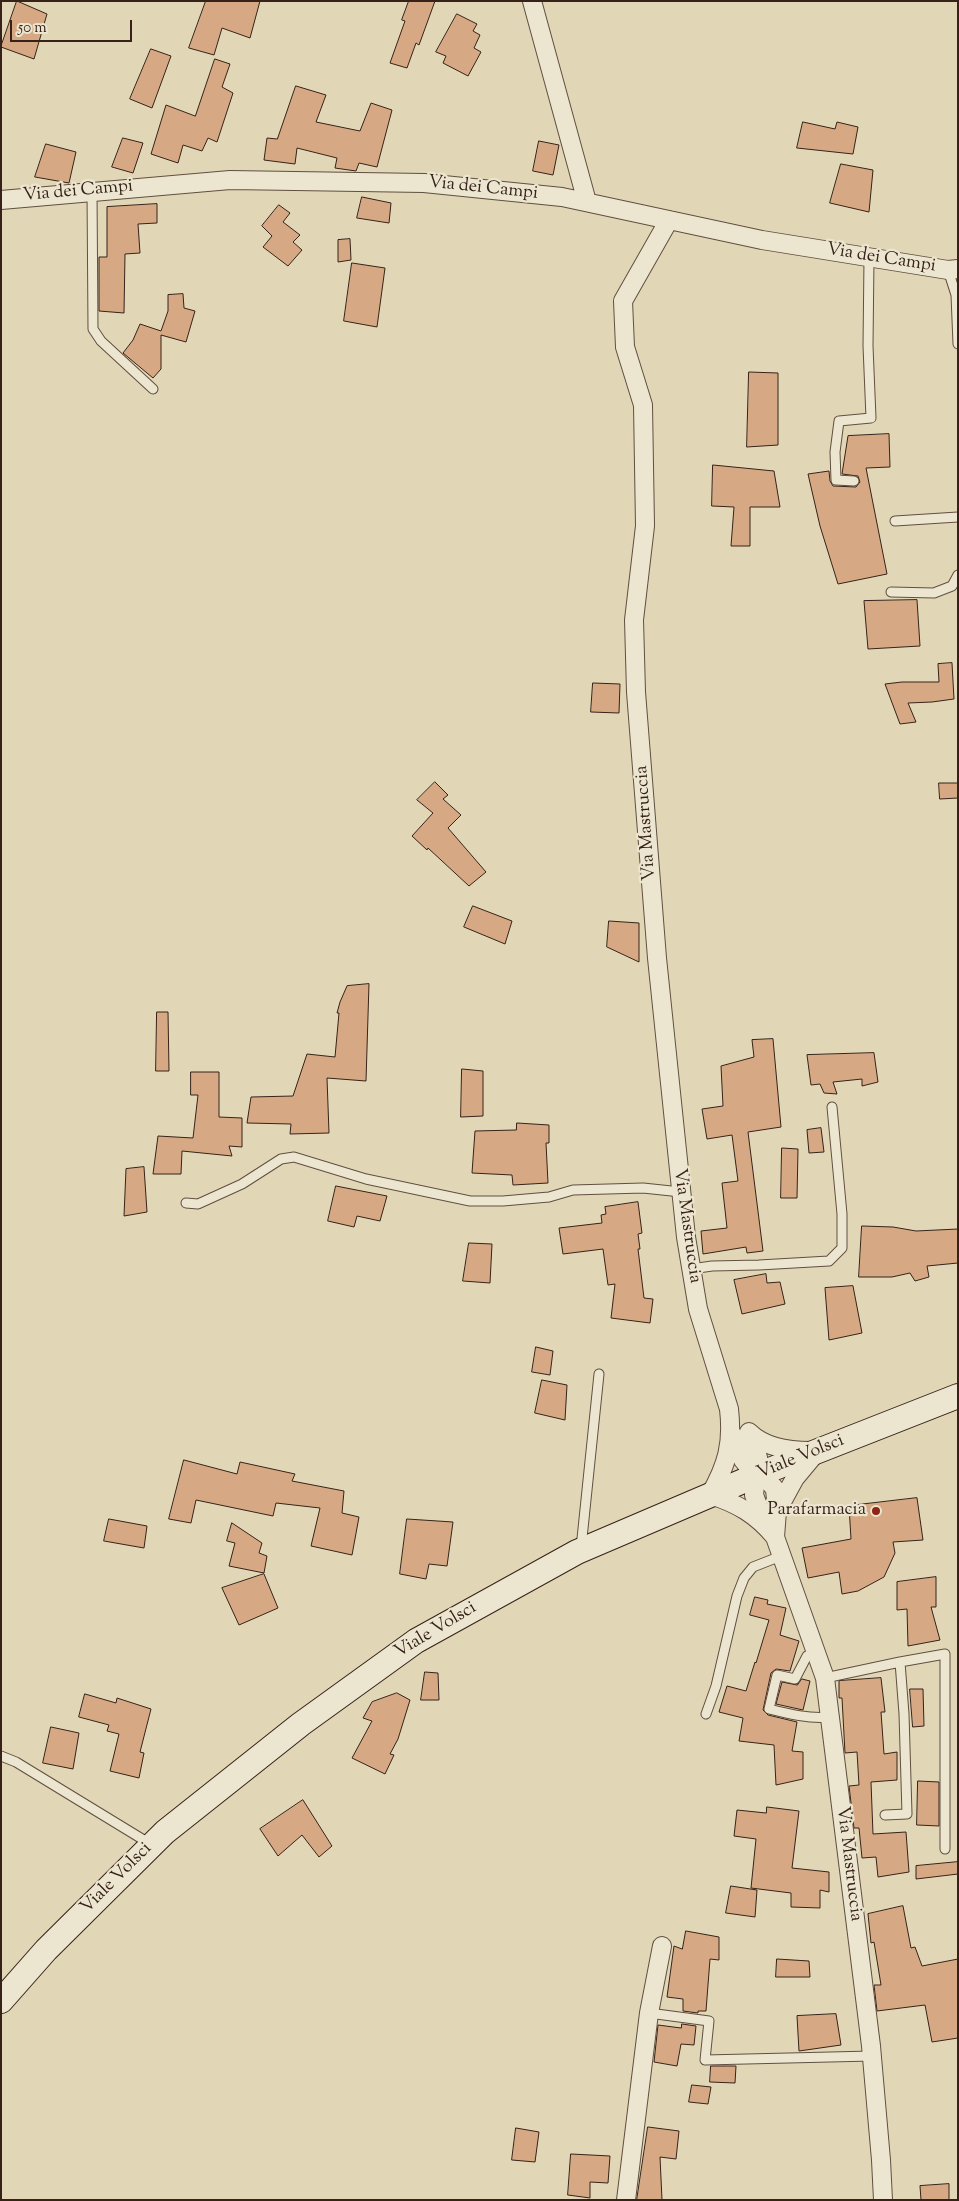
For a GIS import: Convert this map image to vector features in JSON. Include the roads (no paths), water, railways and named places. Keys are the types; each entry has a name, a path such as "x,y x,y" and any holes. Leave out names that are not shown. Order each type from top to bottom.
{"main road":[{"name":"Viale Volsci","path":"1,2001 46,1950 166,1832 301,1724 416,1641 496,1595 581,1551 759,1474 958,1396"}],"street":[{"path":"532,1 587,202"},
{"name":"Via dei Campi","path":"1,200 230,180 334,180 424,183 562,197 762,240 953,270"},
{"name":"Via Mastruccia","path":"669,220 623,301 625,347 643,404 645,526 634,620 636,692 657,958 681,1192 698,1309 729,1409 732,1434"},
{"path":"729,1409 752,1435 767,1443 786,1450 819,1450"},
{"path":"732,1434 724,1468 710,1495 742,1507 770,1531 777,1511 795,1478 819,1450"},
{"path":"732,1434 748,1468 759,1474 775,1489 777,1511"},
{"path":"752,1435 759,1474"},
{"name":"Via Mastruccia","path":"759,1474 754,1495 782,1556 825,1678 872,2056 882,2160 882,2200"},
{"path":"626,2200 649,2013 662,1946"}],"lane":[{"path":"92,191 93,329 101,341 153,389"},
{"path":"854,480 836,480 835,452 839,421 871,418 868,346 869,258"},
{"path":"953,270 958,344"},
{"path":"895,521 958,517"},
{"path":"891,592 934,593 952,586 958,575"},
{"path":"691,1268 829,1261 836,1256 842,1248 842,1214 832,1107"},
{"path":"186,1203 198,1204 242,1184 281,1159 294,1157 366,1179 470,1201 503,1201 549,1197 573,1190 643,1188 681,1192"},
{"path":"581,1551 599,1374"},
{"path":"706,1714 716,1686 737,1596 744,1578 753,1567 782,1556"},
{"path":"817,1651 807,1656 795,1679 777,1675 769,1709 793,1715 819,1718 830,1717"},
{"path":"825,1678 945,1654 945,1849"},
{"path":"885,1815 907,1814 900,1662"},
{"path":"1,1756 16,1762 152,1845"},
{"path":"649,2013 709,2021 705,2060 872,2056"}],"place":[{"name":"Parafarmacia","path":"876,1511"}]}
